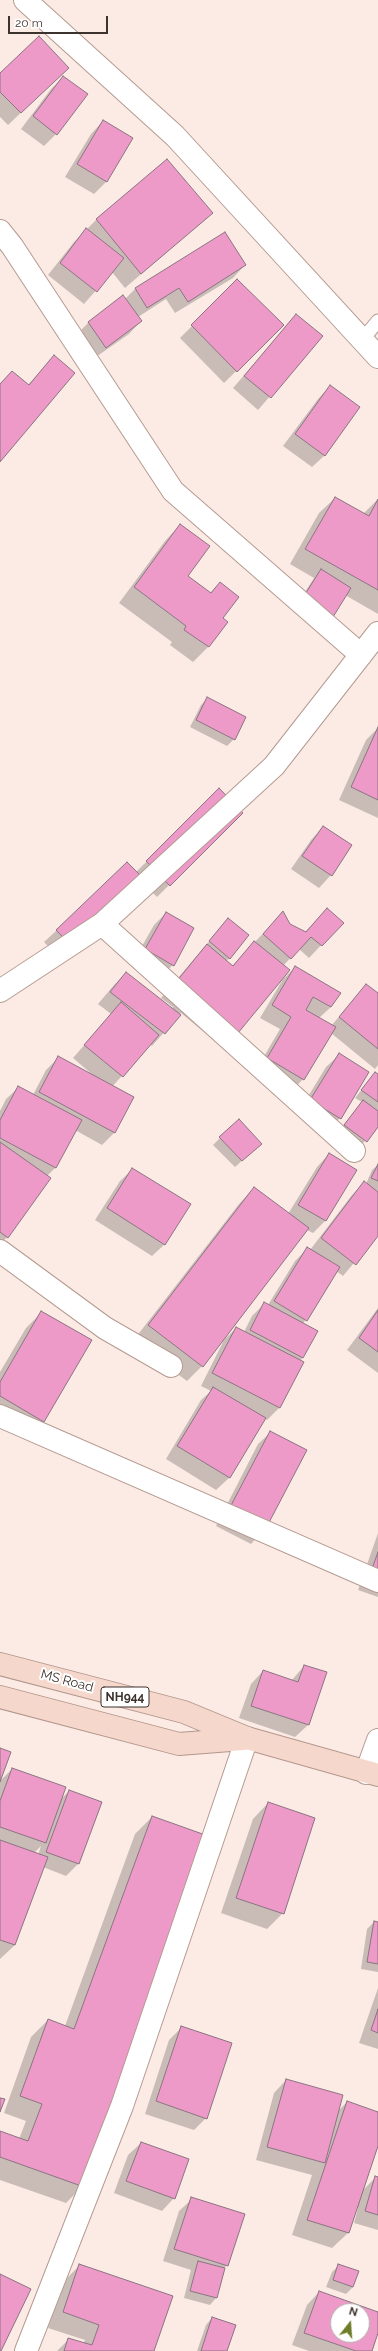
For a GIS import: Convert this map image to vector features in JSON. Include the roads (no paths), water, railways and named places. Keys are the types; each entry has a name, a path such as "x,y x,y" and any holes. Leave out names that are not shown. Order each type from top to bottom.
{"highway":[{"name":"MS Road","path":"0,1664 184,1712 246,1738 372,1774"},
{"name":"MS Road","path":"0,1697 179,1744 246,1738"}],"street":[{"path":"25,0 175,136 378,357"},
{"path":"0,231 12,246 173,491 361,655"},
{"path":"0,991 102,924 274,766 378,633"},
{"path":"102,924 354,1151"},
{"path":"0,1251 105,1328 171,1366"},
{"path":"0,1416 378,1581"},
{"path":"26,2351 122,2106 246,1738"},
{"path":"372,1774 378,1740"}],"lane":[{"path":"362,340 378,321"}]}
